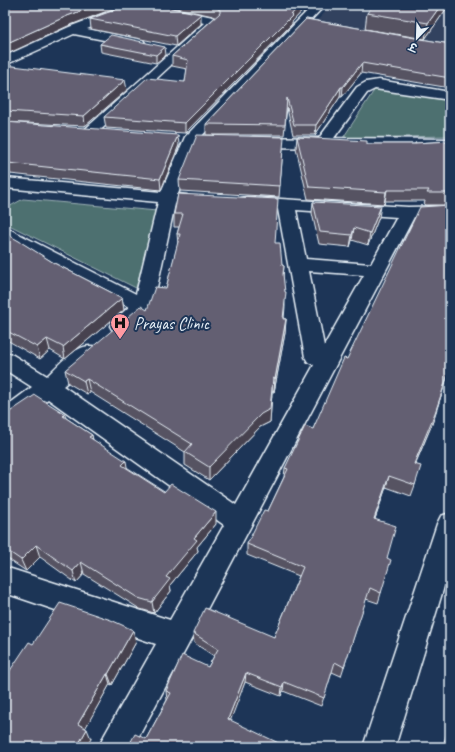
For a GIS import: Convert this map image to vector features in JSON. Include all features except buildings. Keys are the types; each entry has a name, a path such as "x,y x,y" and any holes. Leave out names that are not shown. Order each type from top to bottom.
{"street":[{"path":"8,67 73,30 138,5 213,21 141,86 80,133 111,135"},
{"path":"5,419 48,387 143,306 168,199 190,140 319,5"},
{"path":"303,23 318,26"},
{"path":"73,30 149,45"},
{"path":"164,48 179,52"},
{"path":"126,84 141,86"},
{"path":"322,144 362,90 371,85 379,84 450,96"},
{"path":"175,139 206,141"},
{"path":"237,141 322,144 450,144"},
{"path":"5,194 13,183 168,199 199,200"},
{"path":"231,202 408,212 450,211"},
{"path":"286,204 316,357 327,361"},
{"path":"115,747 240,522 408,212"},
{"path":"5,234 143,306"},
{"path":"298,264 376,270"},
{"path":"5,360 48,387 240,522"},
{"path":"379,747 450,524"},
{"path":"5,580 177,637"}],"shaded area":[{"path":"332,5 450,5 450,46 315,23"}],"green space":[{"path":"377,86 450,99 450,136 343,138"},
{"path":"23,199 157,211 136,288 5,223 5,209"}],"place":[{"name":"Prayas Clinic","path":"120,340"}]}
